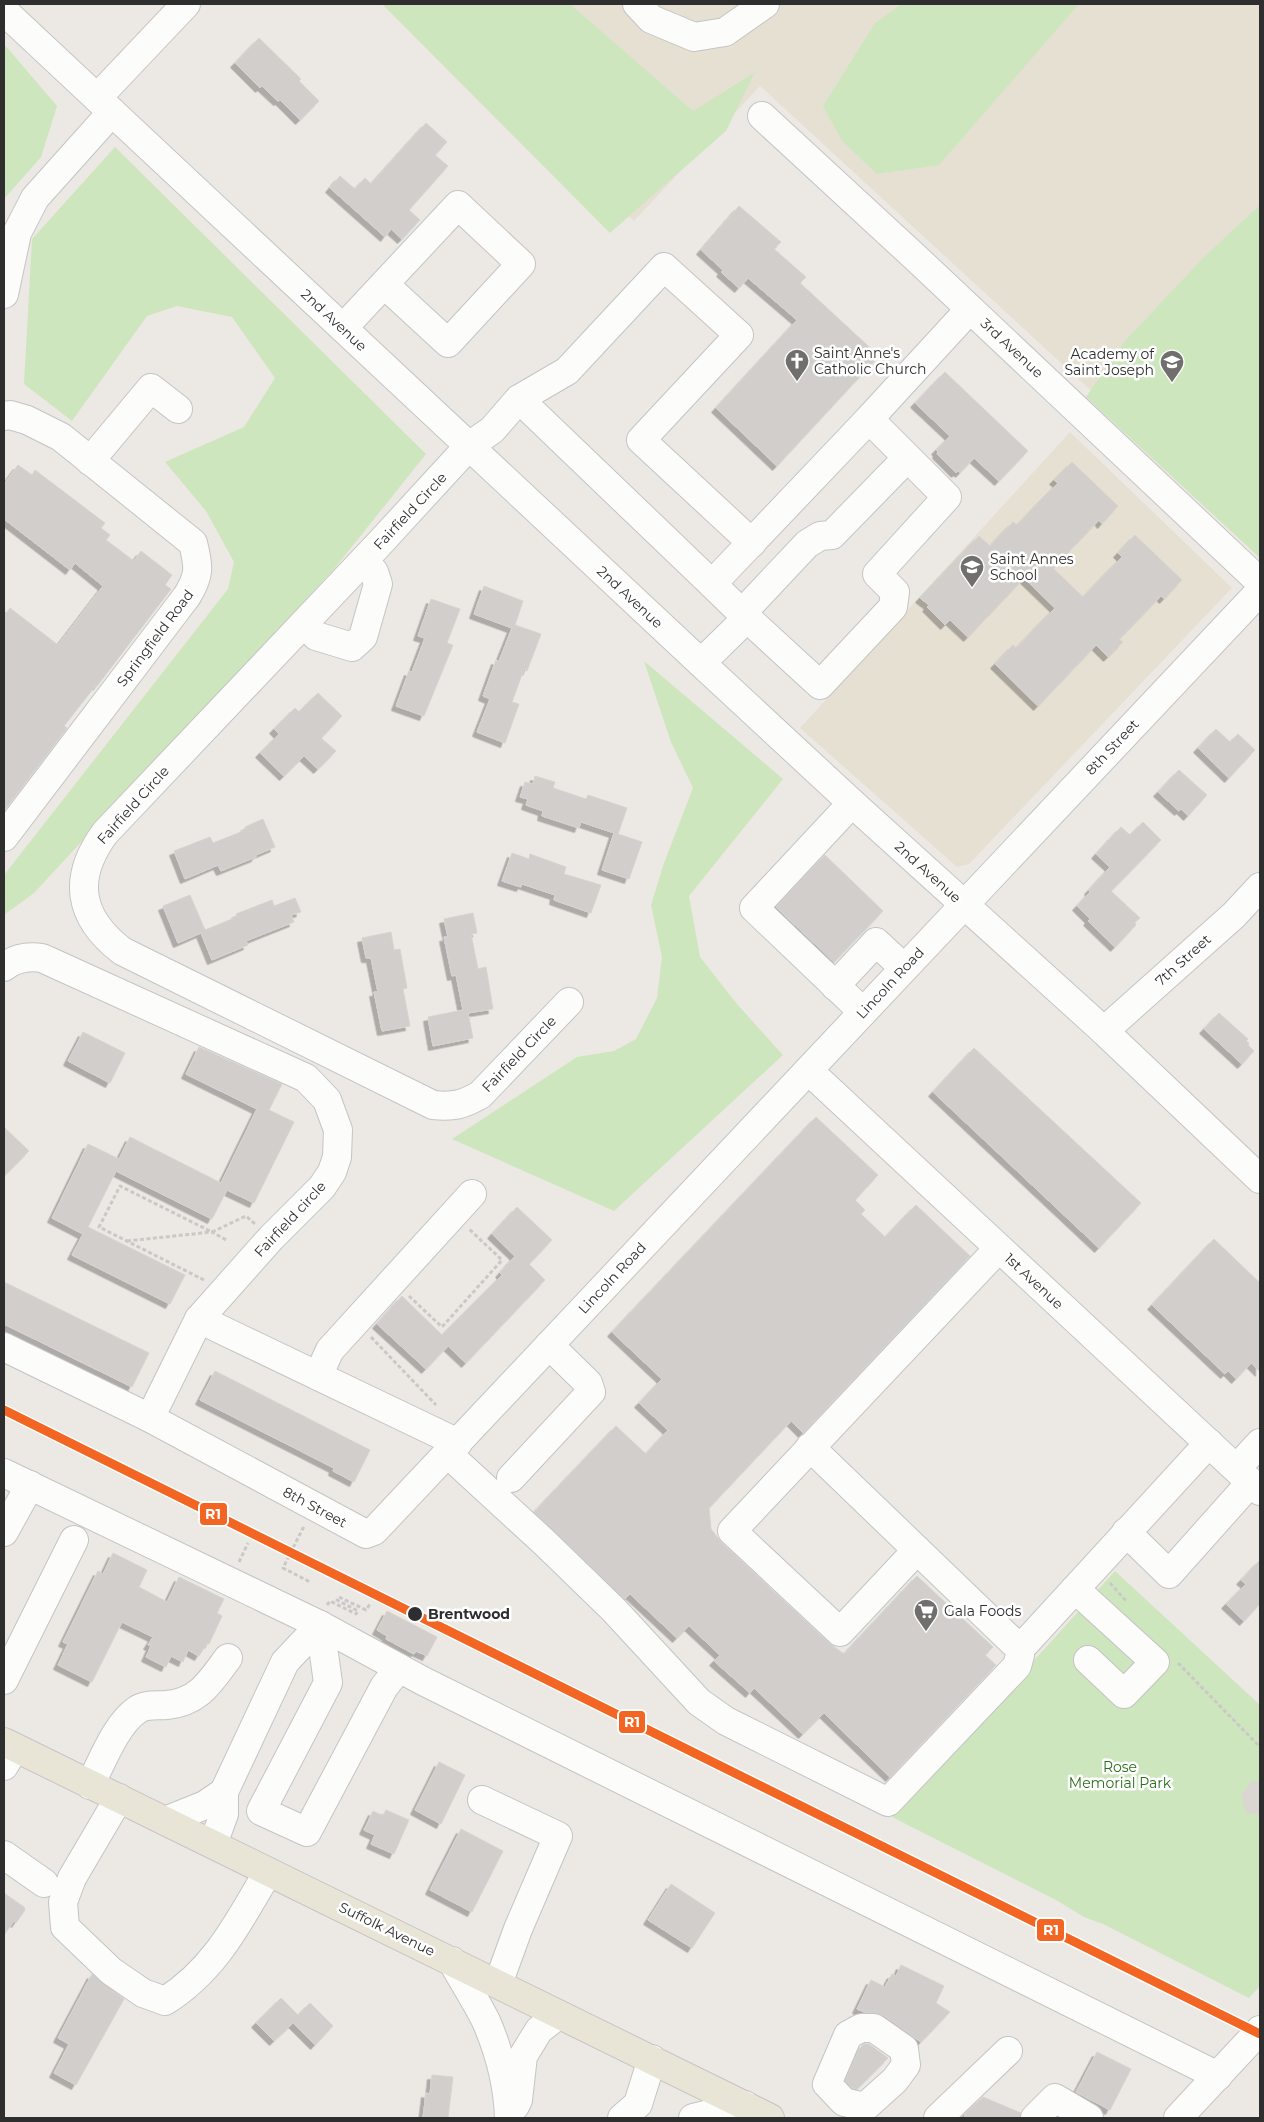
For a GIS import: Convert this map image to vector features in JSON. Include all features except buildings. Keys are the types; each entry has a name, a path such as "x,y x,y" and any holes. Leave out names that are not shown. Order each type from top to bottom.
{"main road":[{"name":"Suffolk Avenue","path":"8,1752 90,1784 770,2118"}],"street":[{"path":"4,294 17,233 35,198 104,105 186,4"},
{"path":"636,4 651,19 694,37 725,32 765,4"},
{"name":"2nd Avenue","path":"4,11 701,664 1104,1031 1260,1179"},
{"name":"3rd Avenue","path":"762,116 1260,582"},
{"path":"343,328 384,284 458,205 521,264 448,343 384,284"},
{"name":"Fairfield Circle","path":"569,1002 480,1095 466,1103 451,1107 433,1105 122,951 105,938 91,918 84,894 84,875 90,856 105,833 364,560 469,446 492,430 519,400 567,371 664,267 739,335 640,440 752,543"},
{"path":"712,584 869,419 970,309"},
{"path":"90,461 151,388 178,409"},
{"path":"519,400 820,685 893,607 895,592 877,574 947,497 869,419"},
{"name":"Springfield Road","path":"4,416 10,415 28,420 61,437 193,543 198,564 196,580 187,596 4,837"},
{"path":"701,664 807,544 820,536 832,535 907,458"},
{"path":"304,623 316,636 352,647 363,637 378,584 374,572 364,560"},
{"name":"8th Street","path":"964,904 1260,590"},
{"path":"852,803 754,908 863,1012"},
{"name":"7th Street","path":"1104,1031 1234,915 1260,886"},
{"name":"Lincoln Road","path":"453,1449 964,904"},
{"path":"835,986 876,942 904,968"},
{"name":"Fairfield circle","path":"4,967 20,959 42,958 306,1078 318,1088 327,1100 336,1121 338,1130 337,1157 332,1172 322,1187 271,1238 199,1319 150,1418"},
{"name":"1st Avenue","path":"808,1071 1249,1480"},
{"path":"318,1376 330,1350 355,1320 472,1194"},
{"path":"916,1550 840,1632 732,1531 999,1248"},
{"path":"199,1319 318,1376 453,1449 600,1596 699,1702 726,1720 888,1802 1017,1666 1020,1649 1209,1443"},
{"path":"511,1478 591,1392 588,1383 549,1345"},
{"path":"4,1347 150,1418"},
{"name":"8th Street","path":"150,1418 366,1534 374,1531 453,1449"},
{"path":"1126,1532 1169,1574 1249,1480 1260,1443"},
{"path":"810,1447 1020,1649"},
{"path":"4,1473 323,1615 400,1668 1218,2076"},
{"path":"4,1532 30,1485"},
{"path":"4,1680 74,1540"},
{"path":"1075,1589 1155,1662 1124,1694 1088,1660"},
{"path":"323,1615 328,1683 261,1811 307,1832 384,1688 400,1668"},
{"path":"213,1844 224,1814 224,1792 284,1662 323,1615"},
{"path":"90,1784 123,1723 136,1710 143,1706 177,1704 192,1698 203,1690 228,1658"},
{"path":"165,1821 205,1804 224,1792"},
{"path":"119,1798 72,1878 63,1902 65,1927 111,1972 143,1993 165,2001 185,1988 206,1968 240,1921 268,1872"},
{"path":"482,1800 558,1836 518,1929 498,1984"},
{"path":"4,1855 44,1883"},
{"path":"452,1961 486,2021 502,2066 509,2103 509,2118"},
{"path":"509,2118 518,2100 523,2056 539,2030 558,2014"},
{"path":"1178,2118 1260,2030"},
{"path":"938,2118 1008,2051"},
{"path":"622,2118 638,2104 652,2059"},
{"path":"1035,2118 1055,2098 1089,2118"},
{"path":"693,2118 744,2105"}],"path":[{"path":"224,1291 195,1274 99,1227 120,1186 228,1240"},
{"path":"392,1280 442,1327 502,1260 454,1215"},
{"path":"126,1241 212,1232 246,1216 271,1238"},
{"path":"355,1320 437,1407"},
{"path":"303,1528 283,1568 310,1582"},
{"path":"238,1563 248,1542"},
{"path":"323,1615 330,1601 356,1614 358,1611 337,1600 339,1597 366,1610 370,1604"}],"shaded area":[{"name":"Academy of Saint Joseph","path":"406,4 1260,4 1260,546 760,86 634,221"},
{"path":"1070,432 1232,588 969,864 957,867 800,728"},
{"path":"1252,1781 1260,1782 1260,1815 1246,1813 1241,1795"}],"green space":[{"path":"382,4 570,4 693,111 755,72 726,131 610,233"},
{"path":"902,4 1079,4 939,165 877,174 842,141 823,106 875,23"},
{"path":"4,44 57,106 41,157 4,199"},
{"path":"115,147 426,454 334,569 34,893 4,915 4,875 228,589 234,562 206,511 165,462 244,427 275,378 232,317 177,306 147,316 72,421 24,384 32,239"},
{"path":"1260,205 1260,558 1086,397 1124,342 1205,256"},
{"path":"644,661 783,779 689,896 700,957 737,1004 783,1055 614,1211 452,1139 577,1057 614,1051 636,1039 657,998 662,957 651,905 664,863 693,788 671,742"},
{"name":"Rose Memorial Park","path":"1115,1571 1260,1705 1260,1986 1249,1998 1103,1924 1084,1917 1056,1900 892,1817"}],"transit line":[{"name":"R1","path":"4,1410 1260,2034"}],"place":[{"name":"Saint Anne's Catholic Church","path":"797,382"},
{"name":"Academy of Saint Joseph","path":"1172,383"},
{"name":"Saint Annes School","path":"972,588"},
{"name":"Brentwood","path":"415,1614"},
{"name":"Gala Foods","path":"926,1632"}]}
